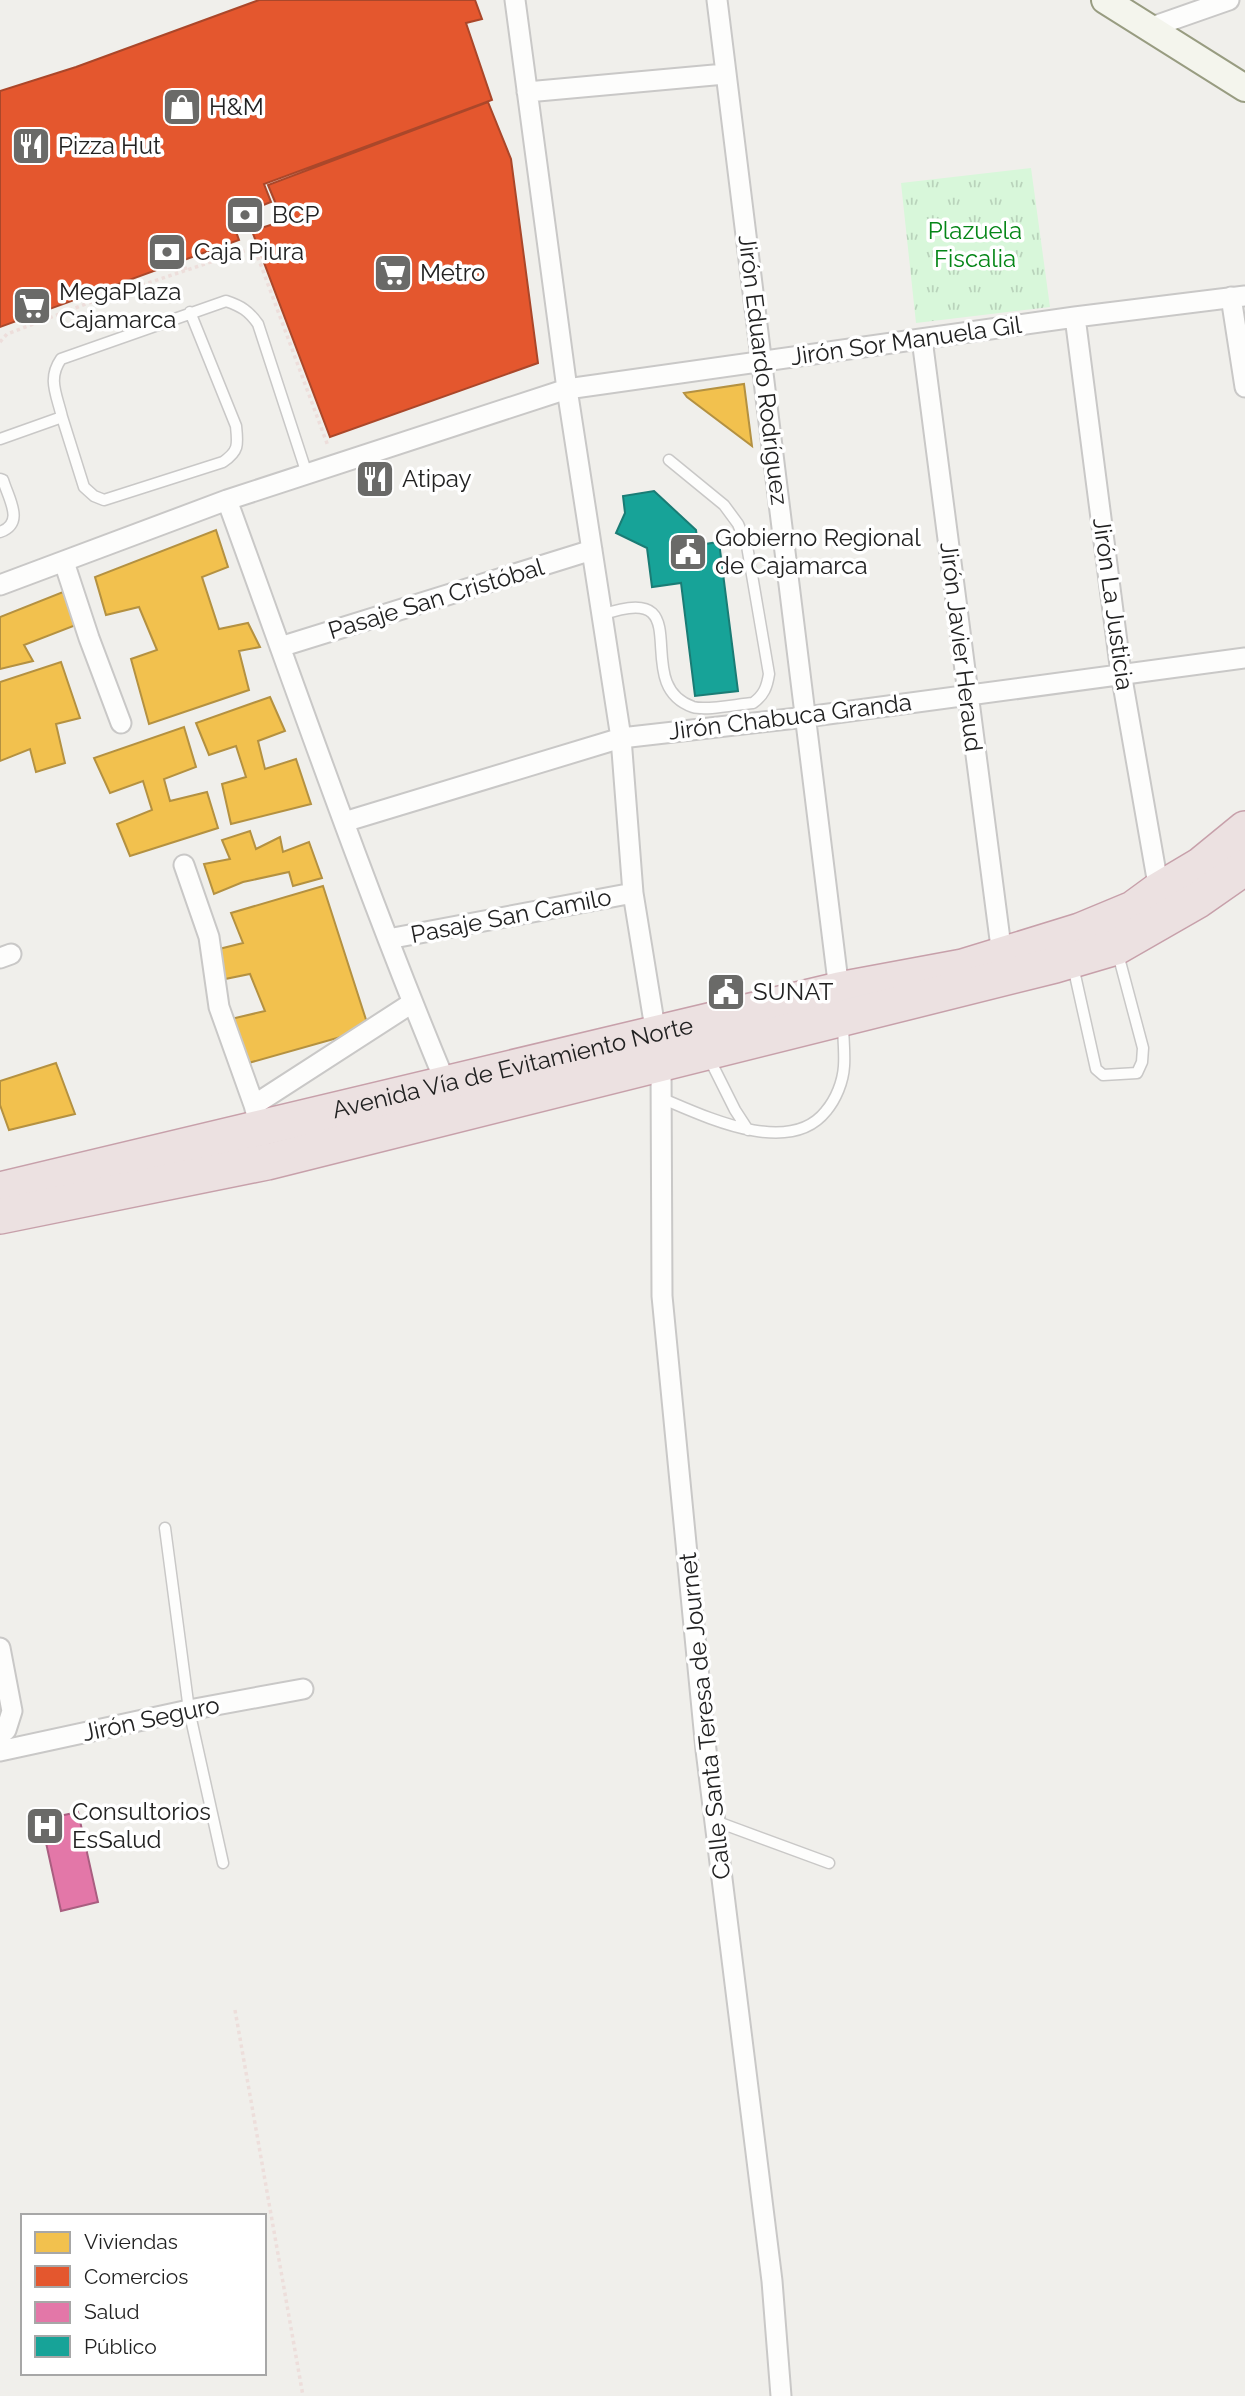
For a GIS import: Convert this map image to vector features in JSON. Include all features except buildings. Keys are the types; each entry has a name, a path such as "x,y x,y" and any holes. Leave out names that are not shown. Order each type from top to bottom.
{"highway":[{"name":"Avenida Vía de Evitamiento Norte","path":"3,1195 257,1116 446,1084 659,1066 841,1005 1080,931 1133,909 1201,865 1245,829"},
{"name":"Avenida Vía de Evitamiento Norte","path":"3,1195 267,1162 707,1054 841,1005 1072,960 1116,947 1198,900 1245,867"}],"street":[{"name":"Calle Santa Teresa de Journet","path":"515,0 567,389 621,738 633,893 659,1066 662,1296 705,1737 772,2281 781,2396"},
{"name":"Jirón Eduardo Rodríguez","path":"717,0 841,1005"},
{"path":"1105,0 1245,88"},
{"path":"1149,28 1229,0"},
{"path":"527,92 725,74"},
{"path":"1238,297 1245,387"},
{"name":"Jirón Sor Manuela Gil","path":"0,586 227,500 567,389 1075,317 1238,297"},
{"name":"Jirón La Justicia","path":"1075,317 1121,673 1159,890"},
{"name":"Jirón Javier Heraud","path":"922,340 1002,955"},
{"path":"227,500 344,822 412,1003 446,1084"},
{"name":"Pasaje San Cristóbal","path":"280,647 592,550"},
{"path":"64,562 121,723"},
{"name":"Jirón Chabuca Granda","path":"344,822 621,738 806,717 1245,657"},
{"path":"184,866 209,937 219,1007 257,1116 267,1162"},
{"name":"Pasaje San Camilo","path":"388,939 633,893"},
{"path":"257,1116 412,1003"},
{"path":"0,1648 12,1711 6,1730 0,1735"},
{"name":"Jirón Seguro","path":"0,1751 189,1710 303,1689"}],"lane":[{"path":"190,312 236,426 238,443 234,455 223,462 104,500 84,487 62,417 53,381 54,368 61,359 190,312 226,301 251,313 258,324 307,474"},
{"path":"0,439 62,417"},
{"path":"602,615 642,606 652,611 659,624 664,680 670,692 696,708 753,703 767,687 769,674 747,546 738,524 724,505 669,460"},
{"path":"0,479 3,480 15,517 14,524 0,532"},
{"path":"1072,960 1097,1069 1103,1075 1137,1073 1142,1062 1143,1048 1116,947"},
{"path":"659,1066 721,1122 748,1130 777,1133 801,1128 820,1118 832,1103 844,1068 841,1005"},
{"path":"707,1054 734,1110 748,1130"},
{"path":"165,1528 189,1710 223,1863"},
{"path":"716,1821 829,1863"}],"path":[{"path":"183,260 186,270"},
{"path":"88,294 103,343"},
{"path":"0,342 7,334 91,302"},
{"path":"236,2010 303,2396"}],"green space":[{"name":"Plazuela Fiscalia","path":"1031,168 1050,307 916,323 901,183"}],"place":[{"name":"H&M","path":"182,107"},
{"name":"Pizza Hut","path":"31,146"},
{"name":"BCP","path":"245,215"},
{"name":"Caja Piura","path":"167,252"},
{"name":"Metro","path":"393,273"},
{"name":"MegaPlaza Cajamarca","path":"32,306"},
{"name":"Atipay","path":"375,479"},
{"name":"Gobierno Regional de Cajamarca","path":"688,552"},
{"name":"SUNAT","path":"726,992"},
{"name":"Consultorios EsSalud","path":"45,1826"}]}
